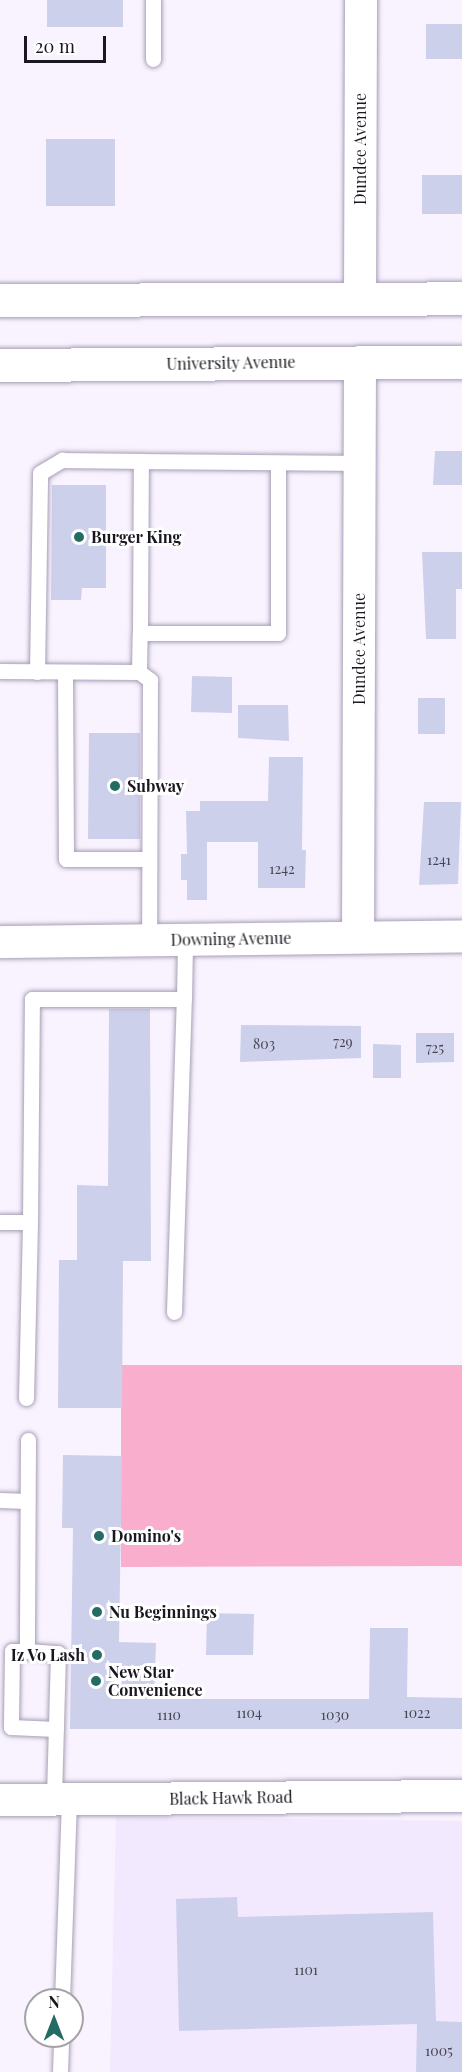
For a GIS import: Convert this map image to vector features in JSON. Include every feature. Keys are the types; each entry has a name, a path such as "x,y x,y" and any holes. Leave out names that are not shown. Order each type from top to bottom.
{"main road":[{"path":"0,300 462,298"},
{"name":"University Avenue","path":"0,365 462,362"}],"street":[{"name":"Dundee Avenue","path":"360,298 361,0"},
{"name":"Dundee Avenue","path":"358,936 360,362"},
{"name":"Downing Avenue","path":"0,942 462,936"},
{"name":"Black Hawk Road","path":"0,1800 462,1796"}],"lane":[{"path":"153,0 153,59"},
{"path":"37,672 40,473 62,460 359,463"},
{"path":"139,672 141,461"},
{"path":"140,633 278,633 278,463"},
{"path":"0,671 139,672 150,680 149,941"},
{"path":"65,672 66,859 149,859"},
{"path":"174,1311 185,940"},
{"path":"26,1398 32,999 184,999"},
{"path":"0,1222 30,1222"},
{"path":"27,1651 28,1440"},
{"path":"0,1500 27,1501"},
{"path":"56,1729 11,1727 12,1651 58,1653 56,1729 61,1800 63,1988"},
{"path":"60,2072 61,2048"}],"shaded area":[{"path":"121,1365 462,1365 462,1566 121,1567"},
{"path":"116,1817 462,1821 462,2072 110,2072"}],"building":[{"path":"47,0 123,0 123,27 47,27"},
{"path":"426,24 462,24 462,59 426,59"},
{"path":"46,139 115,139 115,206 46,206"},
{"path":"422,175 462,175 462,214 422,214"},
{"path":"435,451 462,451 462,485 433,485"},
{"name":"Burger King","path":"52,485 106,485 106,588 82,588 81,600 51,600"},
{"path":"422,552 462,552 462,589 456,589 456,639 426,639"},
{"path":"192,676 232,677 232,713 191,712"},
{"path":"418,698 445,698 445,734 418,734"},
{"path":"238,705 288,705 289,741 238,738"},
{"name":"Subway","path":"89,733 140,733 140,839 88,839"},
{"path":"269,757 303,757 302,850 306,850 305,888 258,888 258,842 207,842 207,900 187,900 187,880 181,880 181,854 187,854 186,811 200,811 200,801 268,801"},
{"path":"424,802 461,802 458,884 419,885"},
{"path":"109,1009 150,1009 151,1261 123,1261 122,1408 58,1408 59,1260 77,1260 77,1185 108,1186"},
{"path":"241,1025 361,1026 361,1058 240,1062"},
{"path":"416,1033 454,1033 454,1062 416,1063"},
{"path":"373,1044 401,1045 401,1078 373,1078"},
{"path":"63,1455 122,1456 119,1642 156,1643 154,1699 369,1699 370,1628 408,1628 407,1697 462,1698 462,1729 70,1729 73,1528 62,1528"},
{"path":"207,1613 254,1614 253,1655 206,1655"},
{"path":"237,1897 238,1917 433,1912 436,2021 462,2022 462,2072 416,2072 417,2024 179,2031 176,1899"}],"place":[{"name":"Burger King","path":"79,537"},
{"name":"Subway","path":"115,786"},
{"name":"Domino's","path":"99,1536"},
{"name":"Nu Beginnings","path":"97,1612"},
{"name":"Iz Vo Lash","path":"97,1655"},
{"name":"New Star Convenience","path":"96,1681"}]}
